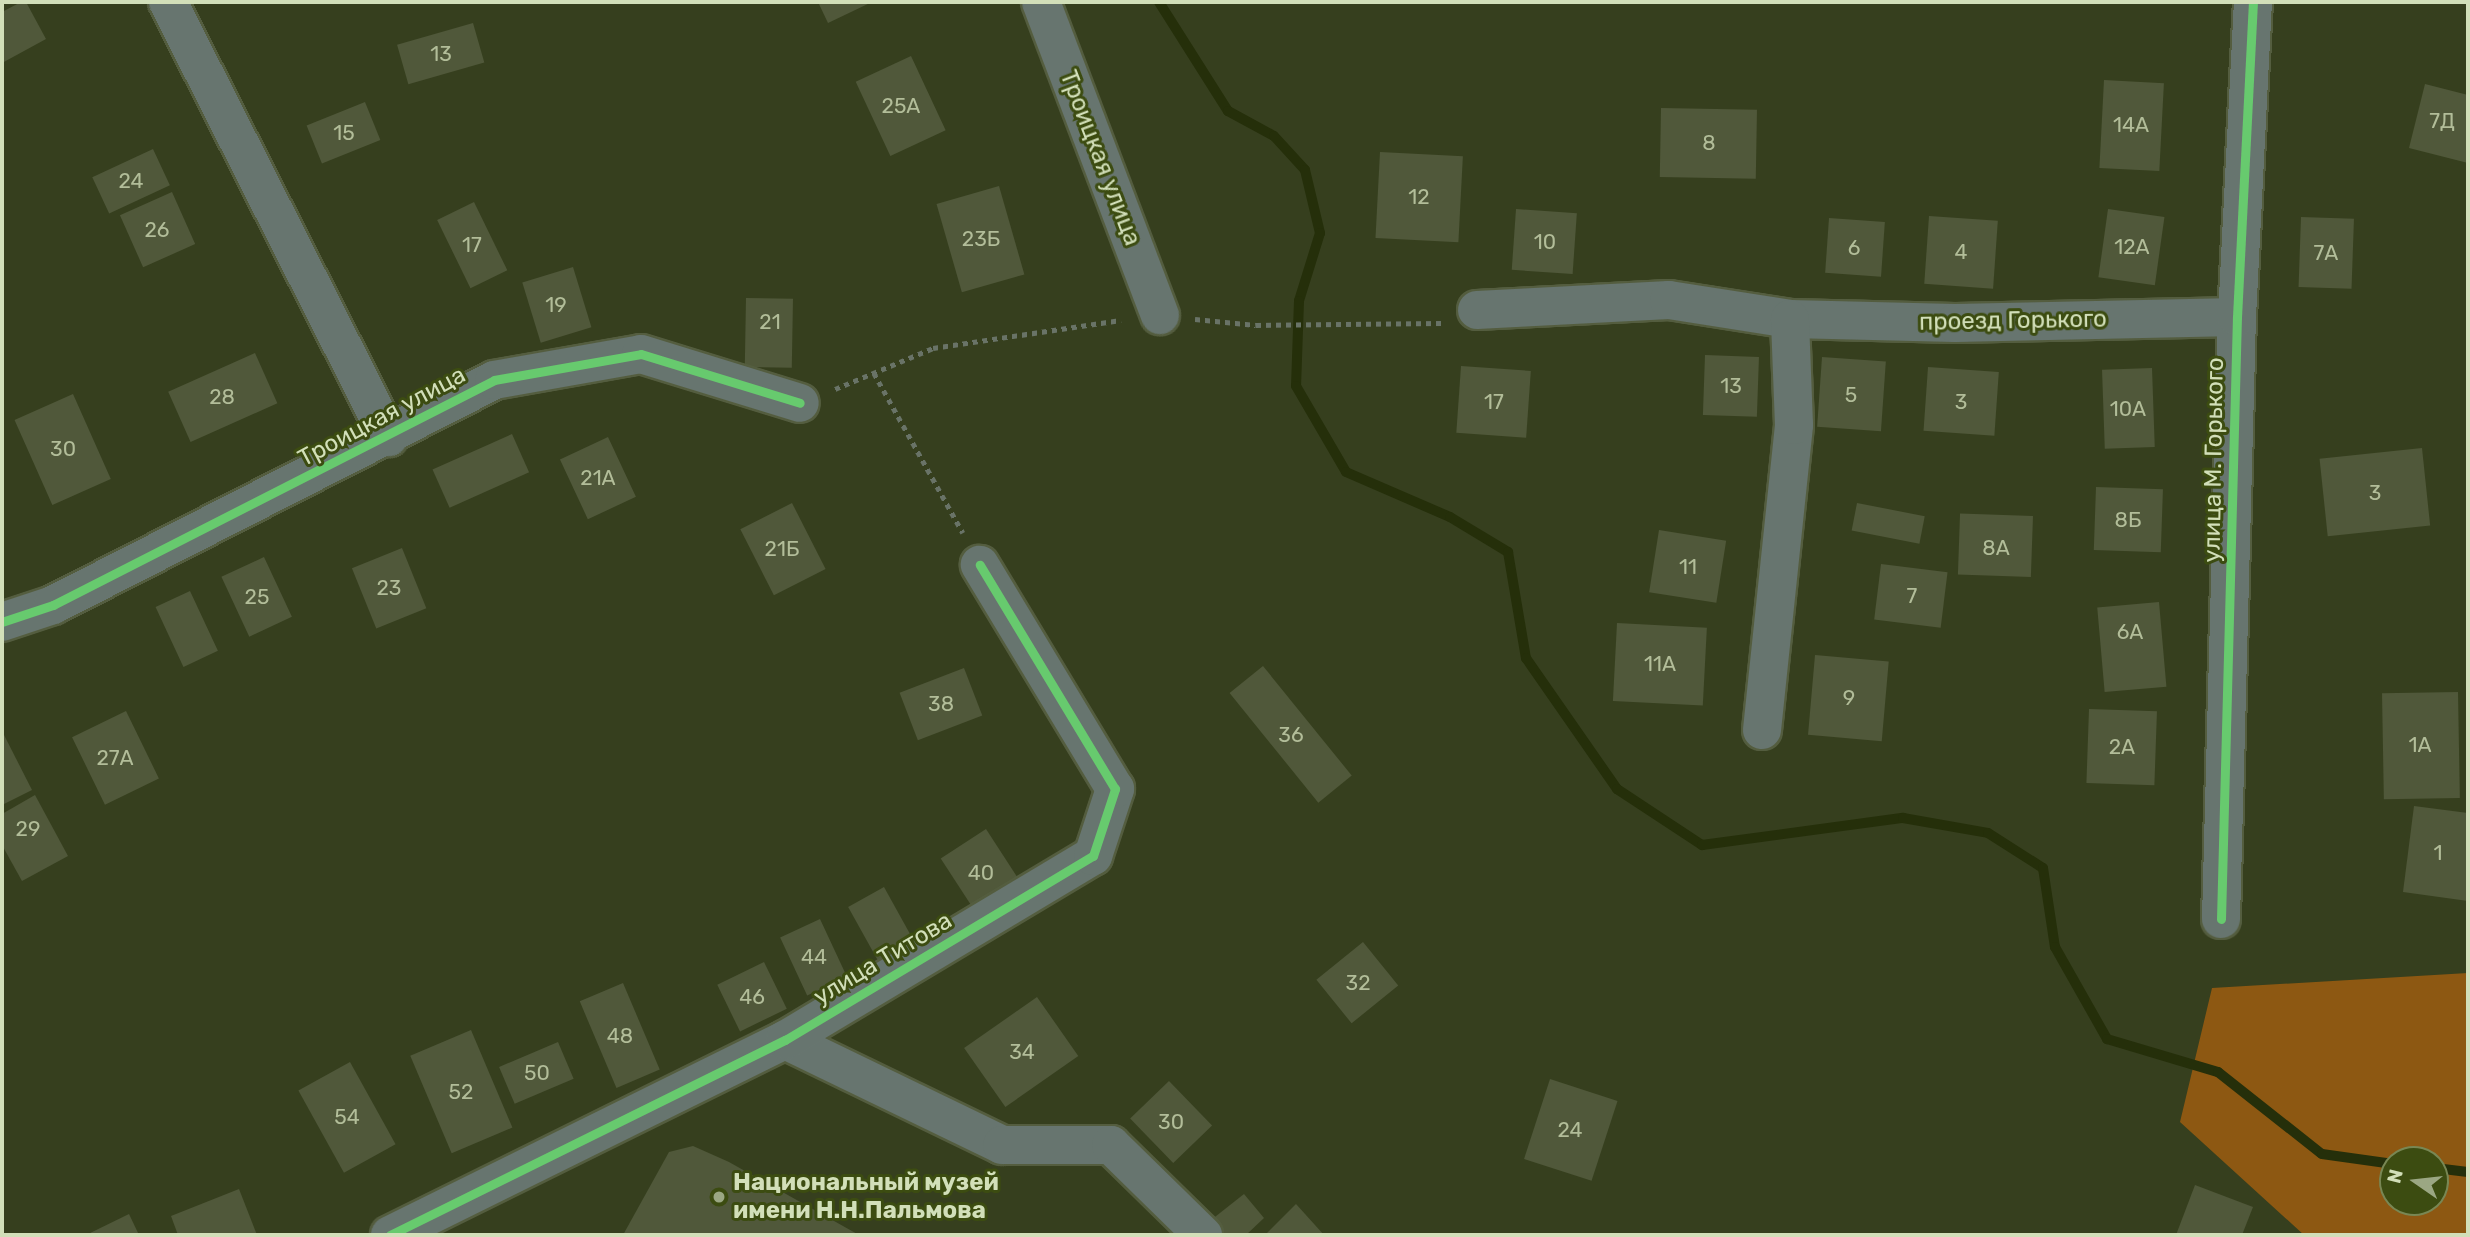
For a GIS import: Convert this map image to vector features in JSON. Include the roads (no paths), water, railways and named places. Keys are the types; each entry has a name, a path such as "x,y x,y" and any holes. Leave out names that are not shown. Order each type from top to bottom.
{"street":[{"name":"Троицкая улица","path":"168,2 389,437"},
{"name":"Троицкая улица","path":"1041,2 1160,315"},
{"name":"улица М. Горького","path":"2221,919 2237,317 2253,2"},
{"name":"проезд Горького","path":"1477,310 1669,300 1790,319 1955,323 2237,317"},
{"path":"1762,730 1794,425 1790,319"},
{"name":"Троицкая улица","path":"2,622 52,605 389,437 494,380 641,354 800,403"},
{"name":"улица Титова","path":"390,1235 785,1040 1093,856 1115,789 980,565"},
{"path":"785,1040 1002,1145 1111,1145 1203,1235"}],"waterway":[{"path":"1159,2 1228,111 1274,136 1305,170 1320,233 1299,301 1296,386 1346,472 1450,517 1508,552 1526,658 1617,789 1702,845 1903,818 1988,833 2043,868 2055,947 2107,1039 2218,1072 2322,1154 2379,1162"},
{"path":"2449,1170 2468,1172"}],"place":[{"name":"Национальный музей имени Н.Н.Пальмова","path":"719,1197"}]}
